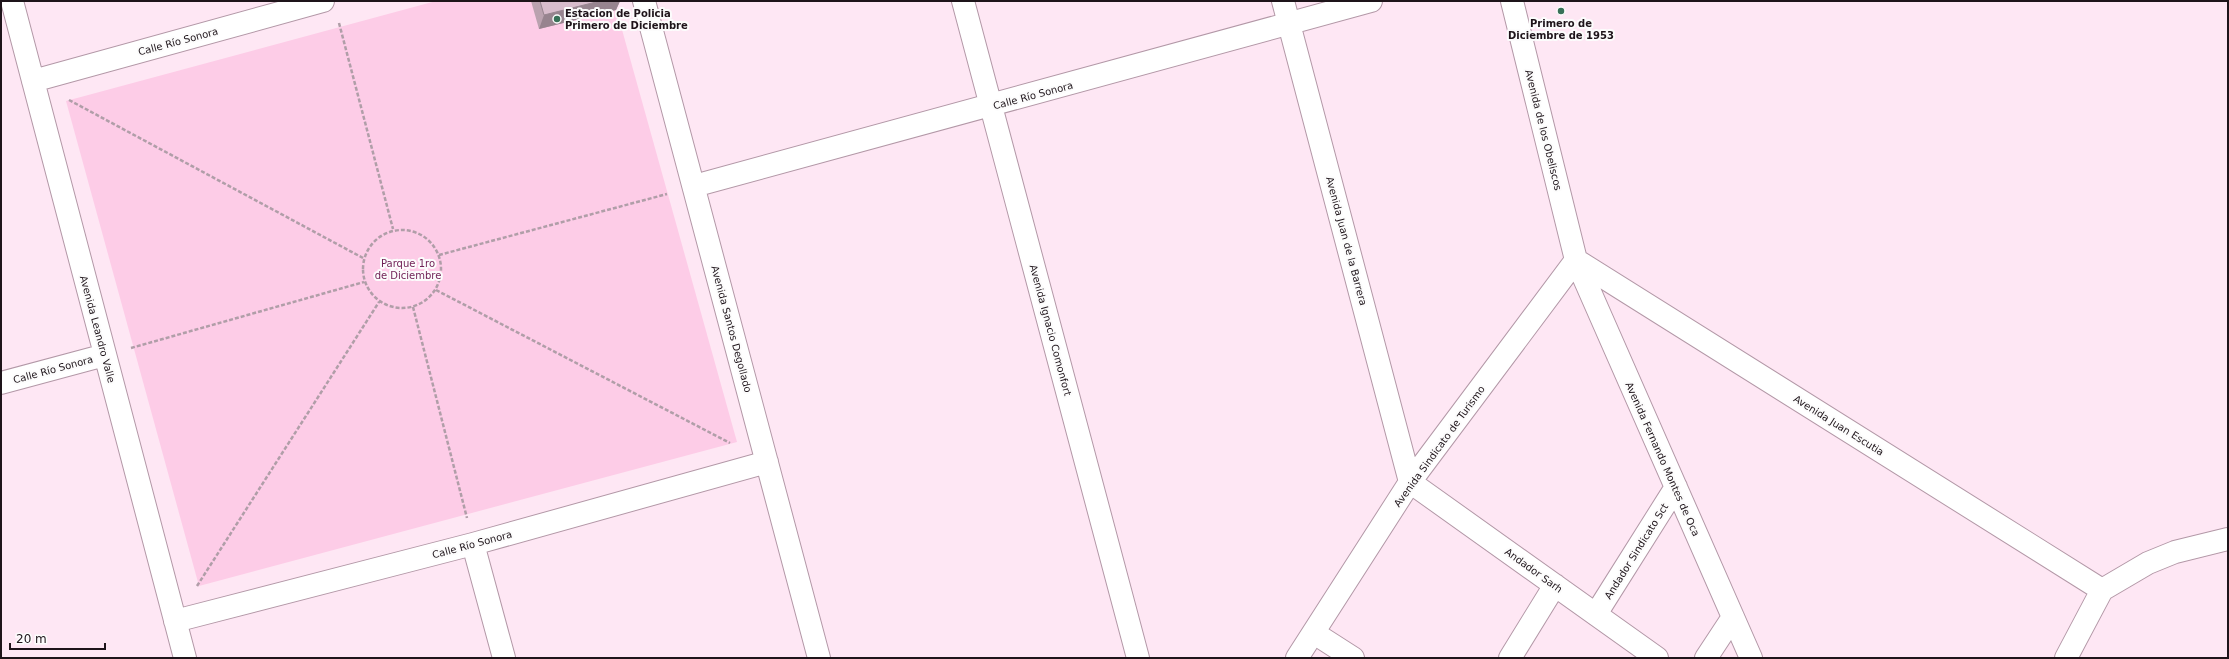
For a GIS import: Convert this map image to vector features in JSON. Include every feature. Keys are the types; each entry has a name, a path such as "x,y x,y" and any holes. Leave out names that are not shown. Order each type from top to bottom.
{"street":[{"name":"Avenida Leandro Valle","path":"12,1 185,658"},
{"name":"Avenida Santos Degollado","path":"644,1 819,658"},
{"name":"Avenida Ignacio Comonfort","path":"963,1 1138,658"},
{"name":"Avenida Juan de la Barrera","path":"1283,1 1410,482"},
{"name":"Calle Río Sonora","path":"694,186 1371,1"},
{"name":"Avenida de los Obeliscos","path":"1512,1 1576,260"},
{"name":"Calle Río Sonora","path":"33,81 330,9"},
{"name":"Avenida Sindicato de Turismo","path":"1298,658 1410,482 1576,260"},
{"name":"Avenida Fernando Montes de Oca","path":"1576,260 1751,658"},
{"name":"Avenida Juan Escutia","path":"1576,260 2102,590"},
{"name":"Calle Río Sonora","path":"1,383 105,355"},
{"name":"Calle Río Sonora","path":"175,621 473,544 767,462"},
{"name":"Andador Sarh","path":"1410,482 1657,658"},
{"name":"Andador Sindicato Sct","path":"1596,614 1676,487"},
{"path":"2068,657 2102,590 2148,563 2175,552 2228,539"},
{"path":"473,544 504,658"},
{"path":"1510,658 1555,585"},
{"path":"1706,658 1733,617"},
{"path":"1314,633 1353,658"}],"path":[{"path":"330,9 393,229"},
{"path":"33,81 363,258"},
{"path":"439,255 694,186"},
{"path":"393,229 412,230 418,233 428,239 439,255 441,273 436,290 426,300 413,307 395,308 379,302 364,282 363,258 374,239 393,229"},
{"path":"105,355 364,282"},
{"path":"436,290 767,462"},
{"path":"175,621 379,302"},
{"path":"413,307 473,544"}],"green space":[{"name":"Parque 1ro de Diciembre","path":"436,1 614,1 737,442 199,586 66,101"}],"building":[{"path":"540,1 600,1 544,15"}],"place":[{"name":"Primero de Diciembre de 1953","path":"1561,11"},
{"name":"Estacion de Policia Primero de Diciembre","path":"557,19"}]}
